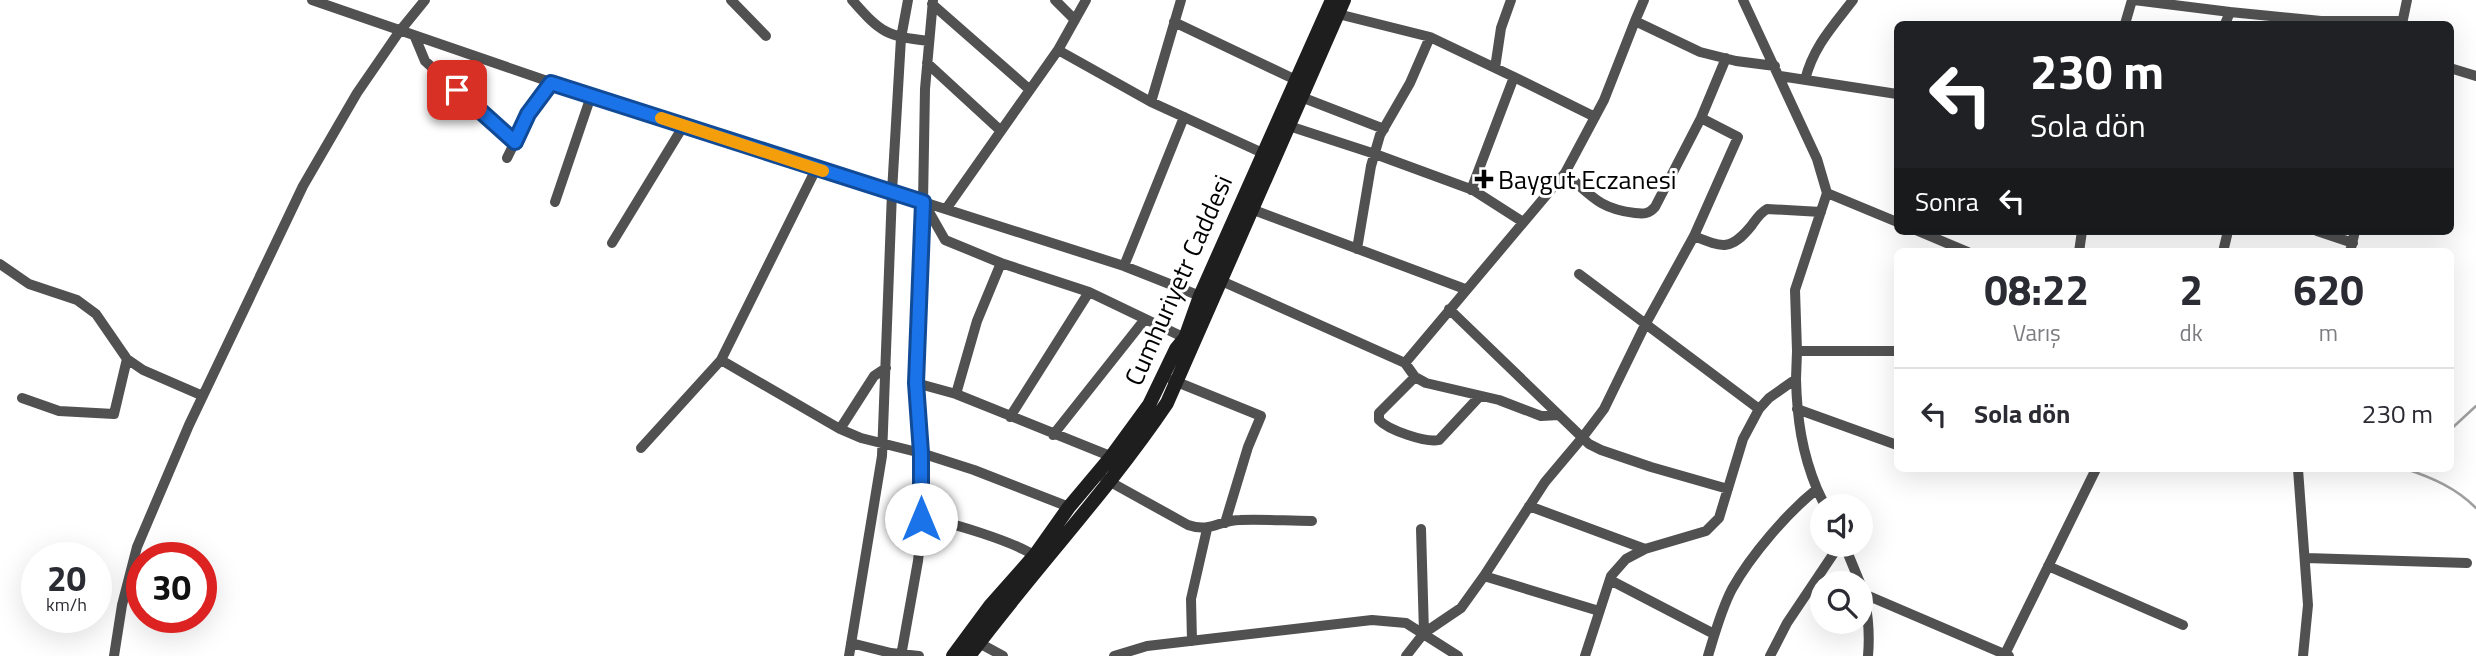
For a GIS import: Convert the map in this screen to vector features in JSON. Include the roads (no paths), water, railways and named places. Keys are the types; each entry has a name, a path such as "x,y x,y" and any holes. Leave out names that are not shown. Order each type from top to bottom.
{"main road":[{"path":"969,656 1039,559 1110,482 1167,403 1170,379 1215,279 1251,209 1268,156 1289,126 1296,90 1334,3"},
{"name":"Cumhuriyetr Caddesi","path":"953,656 984,614 1039,559 1069,507 1170,379 1176,349 1185,338 1200,296 1215,279 1296,90"}],"street":[{"path":"312,0 551,83 1124,266 1200,296"},
{"path":"114,656 126,587 137,547 203,396 303,186 352,102 399,32 425,0"},
{"path":"731,0 766,36"},
{"path":"852,0 883,31 901,38 929,41"},
{"path":"849,656 882,444 901,38 908,0"},
{"path":"1055,0 1075,20"},
{"path":"946,209 1058,50 1086,0"},
{"path":"1151,102 1181,0"},
{"path":"1495,68 1501,28 1511,0"},
{"path":"1405,363 1565,173 1604,100 1644,0"},
{"path":"1743,0 1817,159 1827,193 1795,290 1797,409 1805,461 1819,494"},
{"path":"1805,80 1819,43 1853,0"},
{"path":"2126,21 2133,0 2321,21"},
{"path":"2403,21 2407,0"},
{"path":"901,655 918,561 921,519 921,453 916,383 927,63 933,2"},
{"path":"933,2 1030,90"},
{"path":"1334,3 1430,37 1595,117"},
{"path":"2226,21 2230,12"},
{"path":"1635,21 1700,52 1805,80 1894,94"},
{"path":"1174,22 1296,90 1384,129"},
{"path":"415,37 425,61 515,142"},
{"path":"1357,249 1375,154 1384,129 1410,83 1430,37"},
{"path":"1058,50 1151,102 1268,156"},
{"path":"1565,173 1605,207 1617,211 1647,213 1655,207 1701,118 1726,58"},
{"path":"927,63 1001,131"},
{"path":"2454,69 2476,76"},
{"path":"1471,190 1514,77"},
{"path":"507,158 528,114 551,83"},
{"path":"555,202 591,96"},
{"path":"1124,266 1184,117"},
{"path":"1406,656 1424,633 1461,608 1545,482 1604,409 1645,325 1695,236 1738,137 1701,118"},
{"path":"612,243 684,125"},
{"path":"1289,126 1375,154 1471,190 1523,222"},
{"path":"642,448 721,360 816,169"},
{"path":"1827,193 1894,221"},
{"path":"923,202 945,240 1089,292 1185,338"},
{"path":"1251,209 1465,289"},
{"path":"1695,236 1714,244 1729,245 1740,239 1767,209 1821,212"},
{"path":"1928,235 1958,248"},
{"path":"2326,235 2352,248"},
{"path":"956,394 977,321 1001,262"},
{"path":"0,264 29,284 69,296 83,304 96,314 127,359 143,370 203,396"},
{"path":"1578,274 1759,409"},
{"path":"1215,279 1405,363 1415,377 1431,384 1480,396 1541,416 1559,415"},
{"path":"1010,417 1089,292"},
{"path":"1449,309 1582,438 1601,450 1728,489"},
{"path":"1053,435 1145,319"},
{"path":"1797,351 1894,351"},
{"path":"22,398 60,411 114,414 127,359"},
{"path":"721,360 840,429 974,470 1069,507"},
{"path":"840,429 874,376 886,368"},
{"path":"1415,377 1379,413 1379,420 1385,426 1425,440 1439,440 1480,396"},
{"path":"1170,379 1261,416 1248,447 1225,523"},
{"path":"1585,656 1610,580 1626,559 1645,550 1706,531 1719,518 1743,439 1759,409 1769,398 1796,379"},
{"path":"916,383 956,394 1126,462"},
{"path":"1797,409 1894,444"},
{"path":"1873,593 2007,655 2095,472"},
{"path":"2298,472 2308,605 2303,656"},
{"path":"1096,474 1188,525 1207,529 1238,520 1312,521"},
{"path":"1708,656 1732,588 1774,531 1798,504 1817,489"},
{"path":"1529,506 1645,550"},
{"path":"921,519 940,521 1010,544 1039,559"},
{"path":"1421,528 1424,633"},
{"path":"1192,641 1191,599 1207,529"},
{"path":"1770,656 1787,623 1833,557"},
{"path":"2306,558 2467,564"},
{"path":"2048,566 2183,625"},
{"path":"1484,576 1599,611"},
{"path":"1610,580 1714,634"},
{"path":"1114,656 1147,646 1372,620 1406,623 1458,656"},
{"path":"1868,634 1868,656"},
{"path":"851,643 901,655 919,656"},
{"path":"979,643 1003,656"}],"waterway":[{"path":"2454,426 2476,406"},
{"path":"2415,472 2444,484 2476,508"}],"place":[{"name":"Baygut Eczanesi","path":"1484,179"}]}
